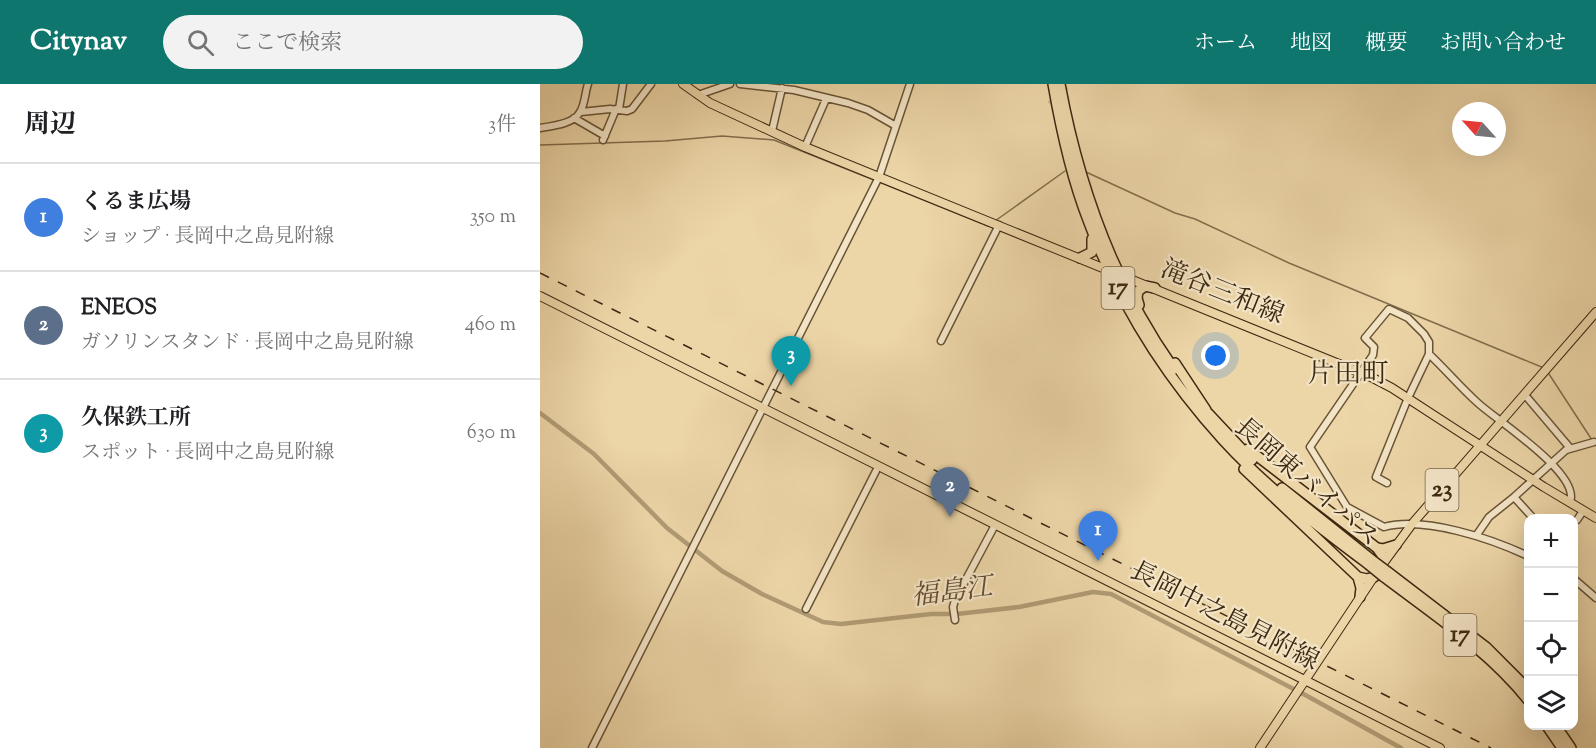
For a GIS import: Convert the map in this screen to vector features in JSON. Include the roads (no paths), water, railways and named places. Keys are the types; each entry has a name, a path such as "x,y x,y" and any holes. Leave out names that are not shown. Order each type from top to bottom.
{"highway":[{"name":"17","path":"1053,84 1079,194 1109,270 1153,350 1205,412"},
{"name":"長岡東バイパス","path":"1060,84 1073,145 1101,236 1119,274 1170,363 1205,412"},
{"path":"1056,103 1069,169 1094,245 1090,254 1080,258"},
{"path":"1155,288 1145,286 1140,289 1137,295 1138,303 1205,412 1216,436 1246,459 1301,491 1377,548 1382,555 1385,571"},
{"path":"1205,412 1338,558 1358,577 1367,579 1374,577"},
{"name":"長岡東バイパス","path":"1246,459 1345,544 1486,647 1524,685"},
{"path":"1377,548 1383,549 1396,545"},
{"name":"長岡東バイパス","path":"1385,571 1477,649 1507,676 1524,695"},
{"path":"1358,577 1361,588 1360,597"},
{"path":"1550,730 1562,748"},
{"path":"1559,730 1571,748"}],"main road":[{"name":"滝谷三和線","path":"686,85 721,108 805,147 1361,373 1408,398 1532,480 1596,518"},
{"name":"長岡中之島見附線","path":"540,297 995,525 1302,683 1440,748"},
{"name":"23","path":"1260,748 1374,577 1385,571 1396,545 1412,524 1596,312"}],"street":[{"path":"540,128 574,118 581,112 588,84"},
{"path":"574,118 604,138 617,109 623,84"},
{"path":"581,112 617,109 627,111 632,109 651,84"},
{"path":"698,95 730,84"},
{"path":"740,84 767,85 848,103 868,110 896,126"},
{"path":"592,748 879,177 910,84"},
{"path":"772,131 782,88"},
{"path":"805,147 826,99"},
{"path":"941,341 999,225"},
{"path":"1387,483 1376,477 1408,398 1429,354 1429,342 1424,334 1408,318 1389,309 1365,338 1375,349 1310,447 1327,471 1342,501 1352,511 1384,527 1400,523 1448,529 1476,536 1524,554"},
{"path":"1429,354 1477,402 1550,464 1570,489 1572,495 1570,502"},
{"path":"1525,395 1570,448"},
{"path":"1476,536 1489,517 1570,448 1594,442"},
{"path":"806,609 878,466"},
{"path":"1514,497 1529,514"},
{"path":"1578,518 1583,511"},
{"path":"954,616 955,600 995,525"},
{"path":"1578,582 1596,598"}],"waterway":[{"path":"540,145 665,141 722,136 774,140 874,180"},
{"path":"995,221 1065,171"},
{"path":"1086,172 1289,263 1544,368"},
{"path":"879,182 988,226"},
{"path":"1547,371 1592,440"},
{"name":"福島江","path":"540,413 594,454 667,528 722,571 762,594 823,622 841,624 931,614 957,614 1019,607 1093,592 1111,594 1309,697 1401,748"}],"tunnel":[{"path":"1050,104 1068,84"}],"railway":[{"path":"540,273 1491,748"}],"place":[{"name":"久保鉄工所","path":"791,386"},
{"name":"ENEOS","path":"950,517"},
{"name":"くるま広場","path":"1098,561"}],"district":[{"name":"片田町","path":"1348,375"}]}
